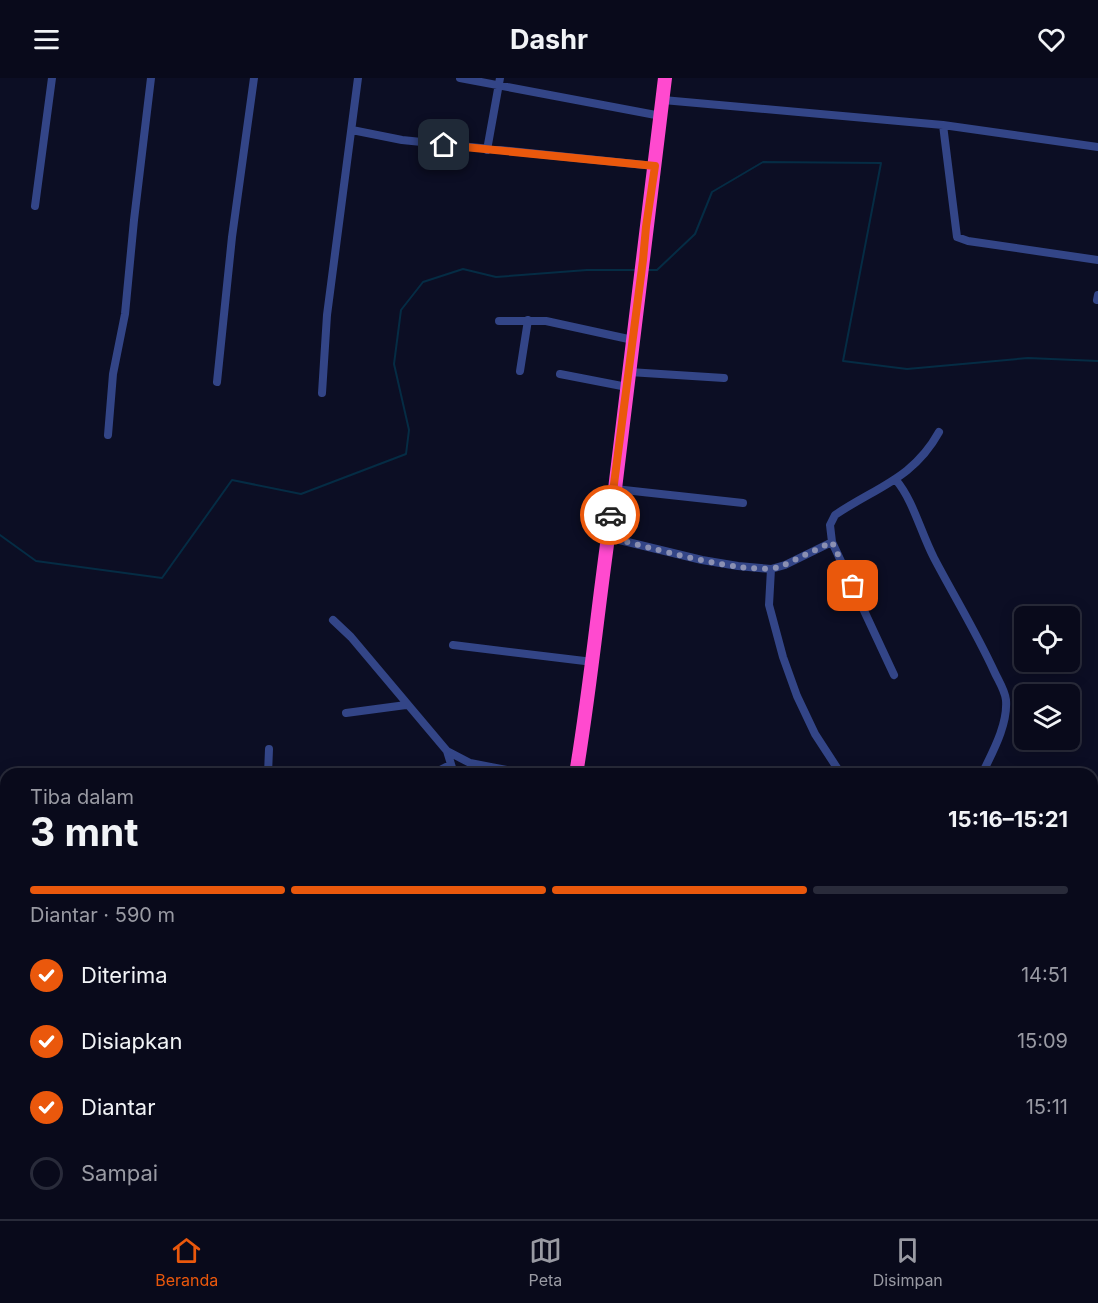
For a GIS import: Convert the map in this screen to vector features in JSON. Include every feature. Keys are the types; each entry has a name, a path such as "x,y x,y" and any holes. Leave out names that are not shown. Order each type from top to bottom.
{"highway":[{"path":"577,768 593,662 665,78"}],"street":[{"path":"35,206 52,78"},
{"path":"108,435 113,374 126,304 151,78"},
{"path":"218,382 232,237 254,78"},
{"path":"322,393 327,315 358,78"},
{"path":"460,78 499,82 661,116"},
{"path":"487,150 499,82"},
{"path":"663,100 943,125 1098,147"},
{"path":"943,125 957,237 968,241 1098,260"},
{"path":"352,130 402,140 655,166"},
{"path":"520,371 528,320"},
{"path":"499,321 528,320 558,324 633,340"},
{"path":"629,372 724,378"},
{"path":"560,374 627,387"},
{"path":"894,675 829,532 833,517 896,480 924,456 939,432"},
{"path":"896,480 910,501 933,556 982,646 1005,695 1003,724 985,768"},
{"path":"615,489 742,503"},
{"path":"607,537 702,560 771,569 785,565 832,542"},
{"path":"771,569 770,605 783,657 797,696 815,734 837,768"},
{"path":"333,620 357,644 447,751 470,763 499,768"},
{"path":"453,645 593,662"},
{"path":"346,713 406,705"},
{"path":"268,768 269,749"},
{"path":"447,751 451,768"},
{"path":"444,768 450,765"}],"waterway":[{"path":"646,270 657,270 695,234 712,192 763,162 881,163 843,361 907,369 1028,358 1098,361"},
{"path":"0,535 36,561 162,578 232,480 301,494 406,454 409,430 394,364 401,310 423,282 463,269 496,277 587,270 637,270"}],"way so far":[{"path":"610,515 607,537 702,560 738,566 771,569 780,567 832,542 853,586"}],"route":[{"path":"444,145 655,166 610,515"}]}
